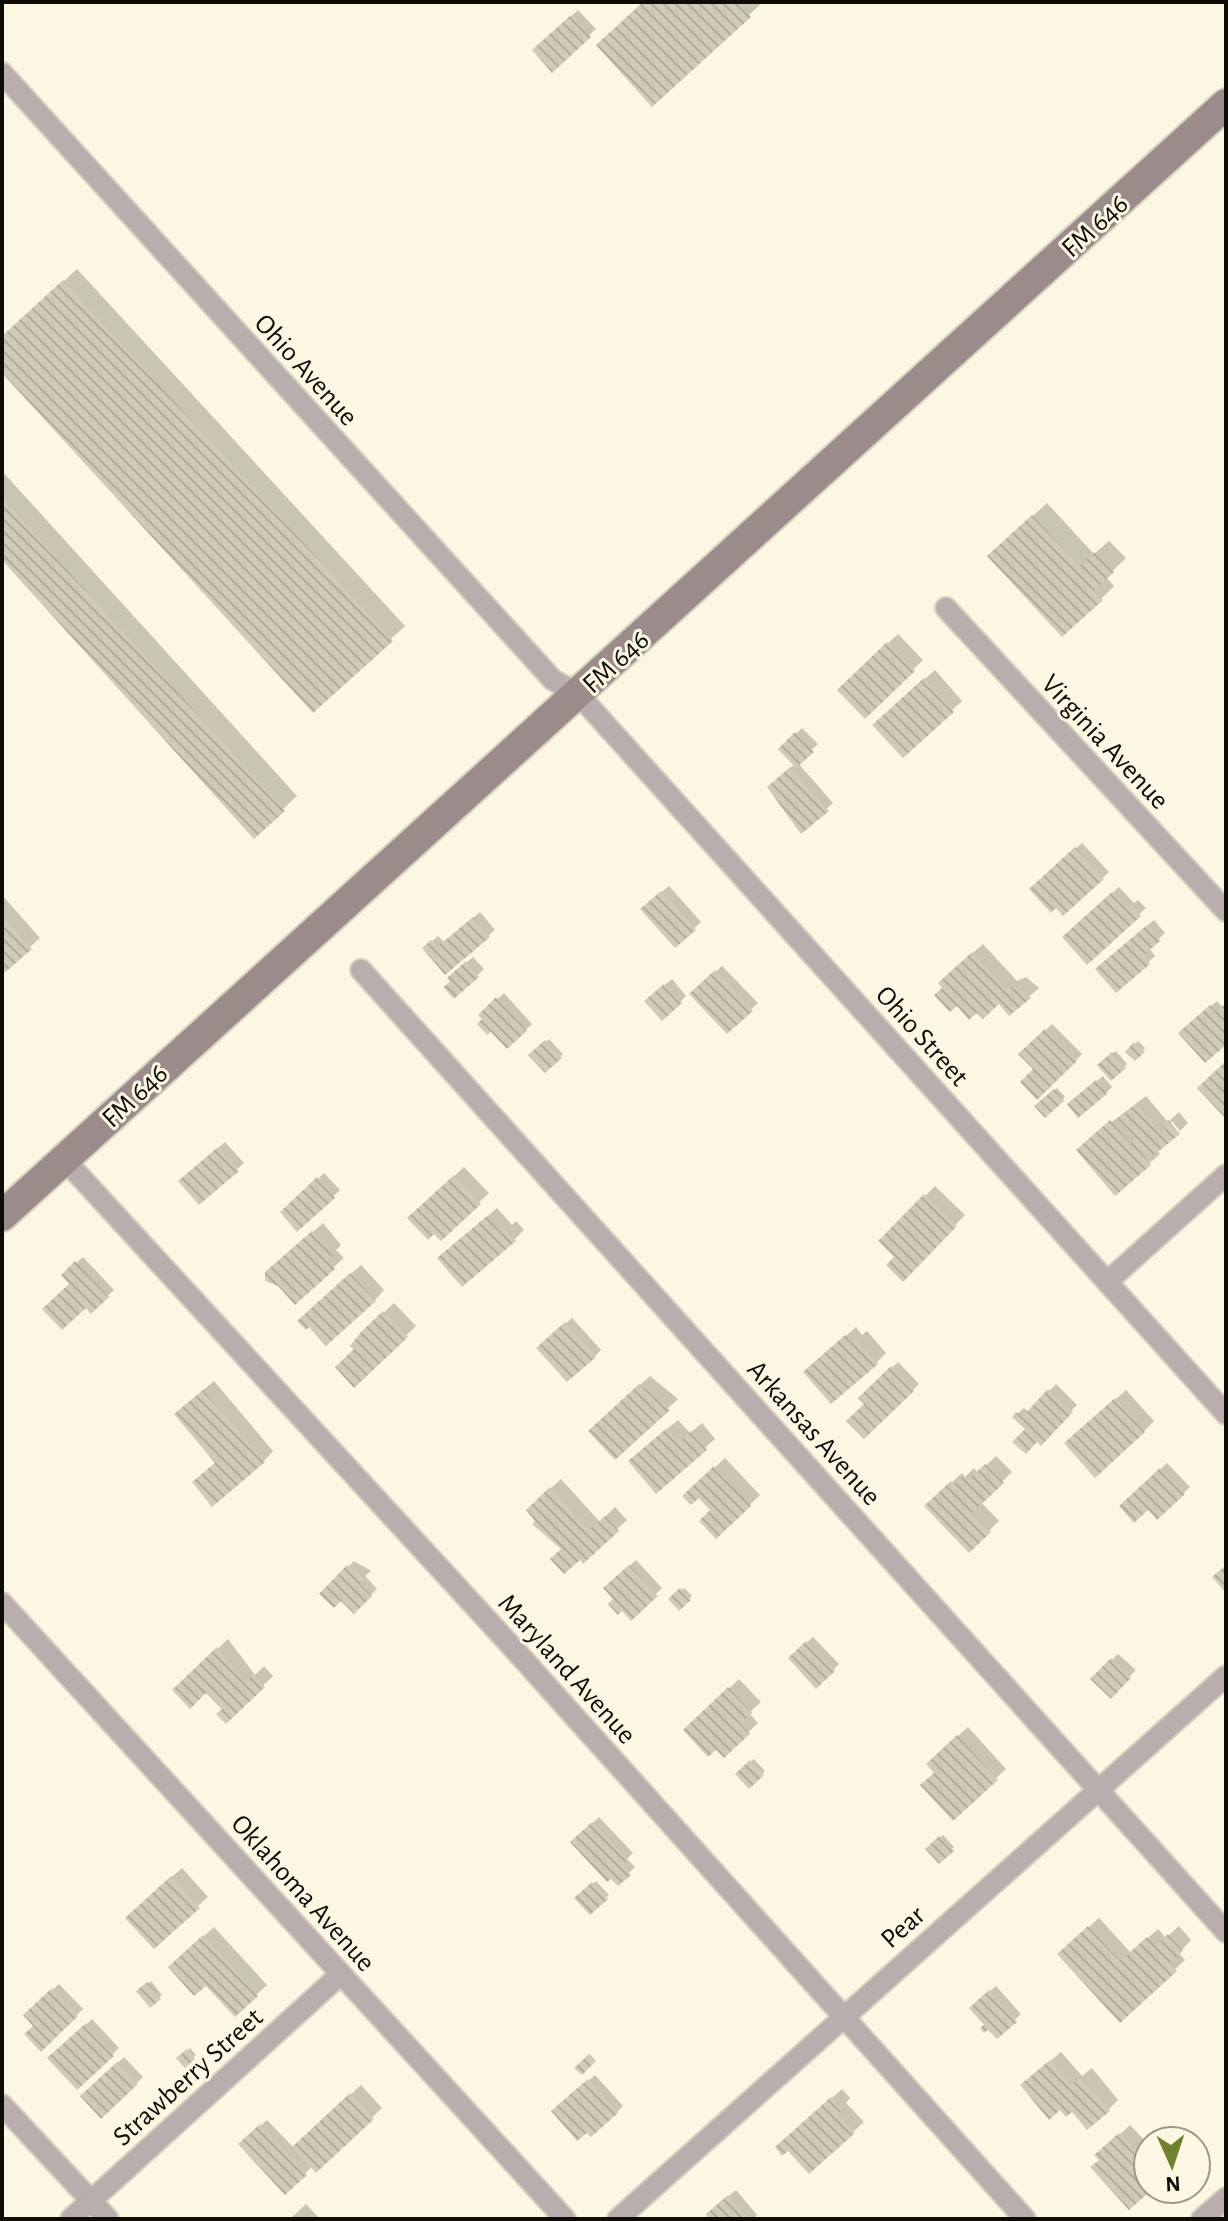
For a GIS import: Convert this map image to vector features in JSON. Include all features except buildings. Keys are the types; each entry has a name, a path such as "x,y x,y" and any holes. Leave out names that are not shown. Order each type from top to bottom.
{"main road":[{"name":"FM 646","path":"2,1216 1226,104"}],"street":[{"name":"Ohio Avenue","path":"2,73 553,680 578,694"},
{"name":"Virginia Avenue","path":"946,608 1226,911"},
{"name":"Ohio Street","path":"578,694 1226,1414"},
{"name":"Arkansas Avenue","path":"361,970 1226,1932"},
{"name":"Maryland Avenue","path":"64,1159 514,1649 1025,2219"},
{"path":"1107,1282 1226,1175"},
{"name":"Oklahoma Avenue","path":"2,1603 565,2219"},
{"name":"Pear","path":"618,2219 1226,1676"},
{"name":"Strawberry Street","path":"71,2219 341,1974"},
{"path":"2,2105 108,2219"},
{"path":"1202,2219 1226,2198"}]}
